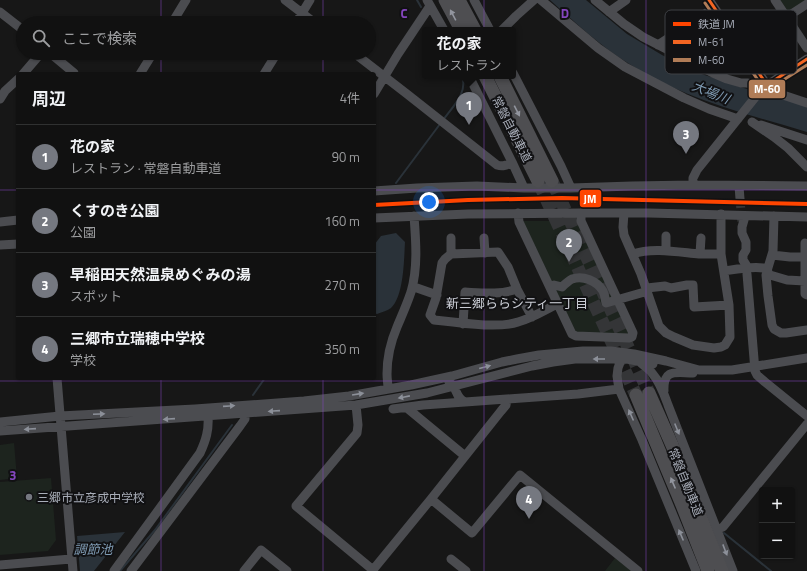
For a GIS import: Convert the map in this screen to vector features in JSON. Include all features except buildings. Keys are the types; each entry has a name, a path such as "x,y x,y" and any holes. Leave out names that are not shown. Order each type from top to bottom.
{"highway":[{"path":"445,0 459,27"},
{"path":"459,0 473,27"},
{"name":"常磐自動車道","path":"487,79 538,181"},
{"name":"常磐自動車道","path":"501,79 552,181"},
{"name":"常磐自動車道","path":"649,393 694,499 722,571"},
{"name":"常磐自動車道","path":"636,395 708,571"}],"street":[{"path":"176,16 186,0"},
{"path":"284,0 306,16"},
{"path":"300,16 310,0"},
{"path":"474,0 488,27"},
{"path":"505,27 534,0"},
{"path":"541,0 598,48 625,67 684,98 709,109 739,117 807,140"},
{"path":"595,0 624,24 643,37 665,49"},
{"path":"609,12 626,0"},
{"path":"775,0 782,10"},
{"path":"376,91 429,3 442,27"},
{"path":"797,10 807,4"},
{"path":"0,12 16,25"},
{"path":"797,32 807,48"},
{"path":"658,45 665,40"},
{"path":"797,66 807,59"},
{"path":"25,72 35,60"},
{"path":"58,60 73,72"},
{"path":"141,72 149,60"},
{"path":"265,72 273,60"},
{"path":"363,60 497,165 502,166 512,162"},
{"path":"716,74 727,79 775,91 780,94 807,102"},
{"path":"755,74 764,88"},
{"path":"693,186 693,178 696,170 739,117 764,88 785,74"},
{"path":"470,79 524,188"},
{"path":"516,79 549,142 570,188"},
{"path":"0,99 5,91 16,81"},
{"path":"752,122 788,148 807,167"},
{"path":"376,191 477,186 524,188 632,186 807,186"},
{"path":"739,186 740,199"},
{"path":"518,213 519,222 572,334 576,336 632,337 633,333 581,221 581,213"},
{"path":"376,218 518,213 721,214 807,217"},
{"path":"624,213 624,235 633,254 662,330 674,338 688,343 712,348 721,347 730,337 729,305 721,254 721,214"},
{"path":"391,389 392,373 398,340 410,312 420,276 421,255 418,216"},
{"path":"391,389 386,374 390,351 397,328 411,292 416,253 418,216"},
{"path":"774,216 774,244 767,271 768,296 772,325 774,329 781,333 807,330"},
{"path":"0,222 16,220"},
{"path":"744,220 742,233 746,242 746,250 743,255 743,260 747,271 754,366 756,375 807,416"},
{"path":"666,236 666,250"},
{"path":"451,238 451,254"},
{"path":"484,238 485,253"},
{"path":"700,254 701,238"},
{"path":"805,243 805,294 807,294"},
{"path":"0,245 16,244"},
{"path":"633,254 638,252 666,250 700,254 721,254"},
{"path":"532,317 517,290 508,267 498,252 451,254 442,263 437,295 430,315 434,320 463,324 502,325 518,322 532,317 558,304"},
{"path":"772,255 806,257"},
{"path":"724,271 747,271 759,267 764,268 770,274 787,280 805,281"},
{"path":"550,287 554,285 562,287 572,279 585,278 599,286 604,294 606,303 647,290 665,286 672,288 687,285 693,286 694,307 729,305"},
{"path":"417,288 437,295"},
{"path":"463,324 465,292 497,293 517,290"},
{"path":"0,422 60,416 195,409 304,401 349,396 452,376 502,362 540,355 583,351 611,351 638,361 693,373"},
{"path":"0,432 61,426 356,405 427,392 532,366 576,359 623,356 649,357 699,370 732,370 807,358"},
{"path":"623,356 618,368 617,376 619,389 642,440 695,568"},
{"path":"638,361 656,378 664,393 733,571"},
{"path":"664,393 663,383 665,378 677,372 707,375 722,374 732,370"},
{"path":"57,380 73,571"},
{"path":"411,385 426,386 449,382 452,383 461,400 465,402"},
{"path":"392,409 578,394 619,389"},
{"path":"356,405 358,425 357,433 296,506 373,570 506,405 507,399"},
{"path":"407,408 465,456"},
{"path":"122,563 132,571 240,426 245,419 245,414"},
{"path":"114,571 122,563 181,484 205,443 208,432 208,416"},
{"path":"717,529 723,527 807,424"},
{"path":"431,499 472,533 520,475 638,571"},
{"path":"181,484 190,492"},
{"path":"156,517 166,525"},
{"path":"244,571 261,550 287,571"},
{"path":"0,565 71,559"},
{"path":"451,559 466,571"},
{"path":"686,571 689,567 695,568"}],"shaded area":[{"path":"780,0 807,0 791,10 787,10"},
{"path":"524,221 577,221 629,333 628,336 577,334 522,223"},
{"path":"14,443 17,478 0,480 0,445"},
{"path":"51,478 56,540 48,551 0,555 0,482"},
{"path":"615,558 632,571 605,571"}],"water":[{"name":"大場川","path":"550,0 586,0 627,34 665,56 665,74 701,74 740,87 807,105 807,132 739,112 672,87 651,77 620,58 589,34"},
{"path":"396,233 405,242 404,267 399,295 395,302 388,310 377,314 376,242 381,236"},
{"name":"調節池","path":"125,532 94,571 80,571 77,536"}],"waterway":[{"path":"417,0 421,7"},
{"path":"444,119 459,99 463,88 462,79"},
{"path":"396,183 440,124"},
{"path":"253,395 264,380"},
{"path":"120,571 155,530 232,425"},
{"path":"724,533 771,571"}],"tunnel":[{"path":"538,181 636,395"},
{"path":"552,181 649,393"},
{"path":"740,199 742,223"}],"rail line":[{"name":"JM","path":"376,205 468,200 562,198 807,204"}],"transit line":[{"name":"M-61","path":"709,0 716,10"},
{"name":"M-60","path":"705,3 710,10"},
{"name":"M-61","path":"797,66 807,59"},
{"name":"M-60","path":"797,71 807,65"},
{"name":"M-60","path":"754,74 764,89 769,89 793,74"},
{"name":"M-61","path":"759,74 767,85"},
{"name":"M-61","path":"767,85 784,74"}],"place":[{"name":"花の家","path":"469,125"},
{"name":"早稲田天然温泉めぐみの湯","path":"686,154"},
{"name":"くすのき公園","path":"569,262"},
{"name":"三郷市立彦成中学校","path":"29,497"},
{"name":"三郷市立瑞穂中学校","path":"529,519"}],"district":[{"name":"新三郷ららシティ一丁目","path":"517,303"}]}
